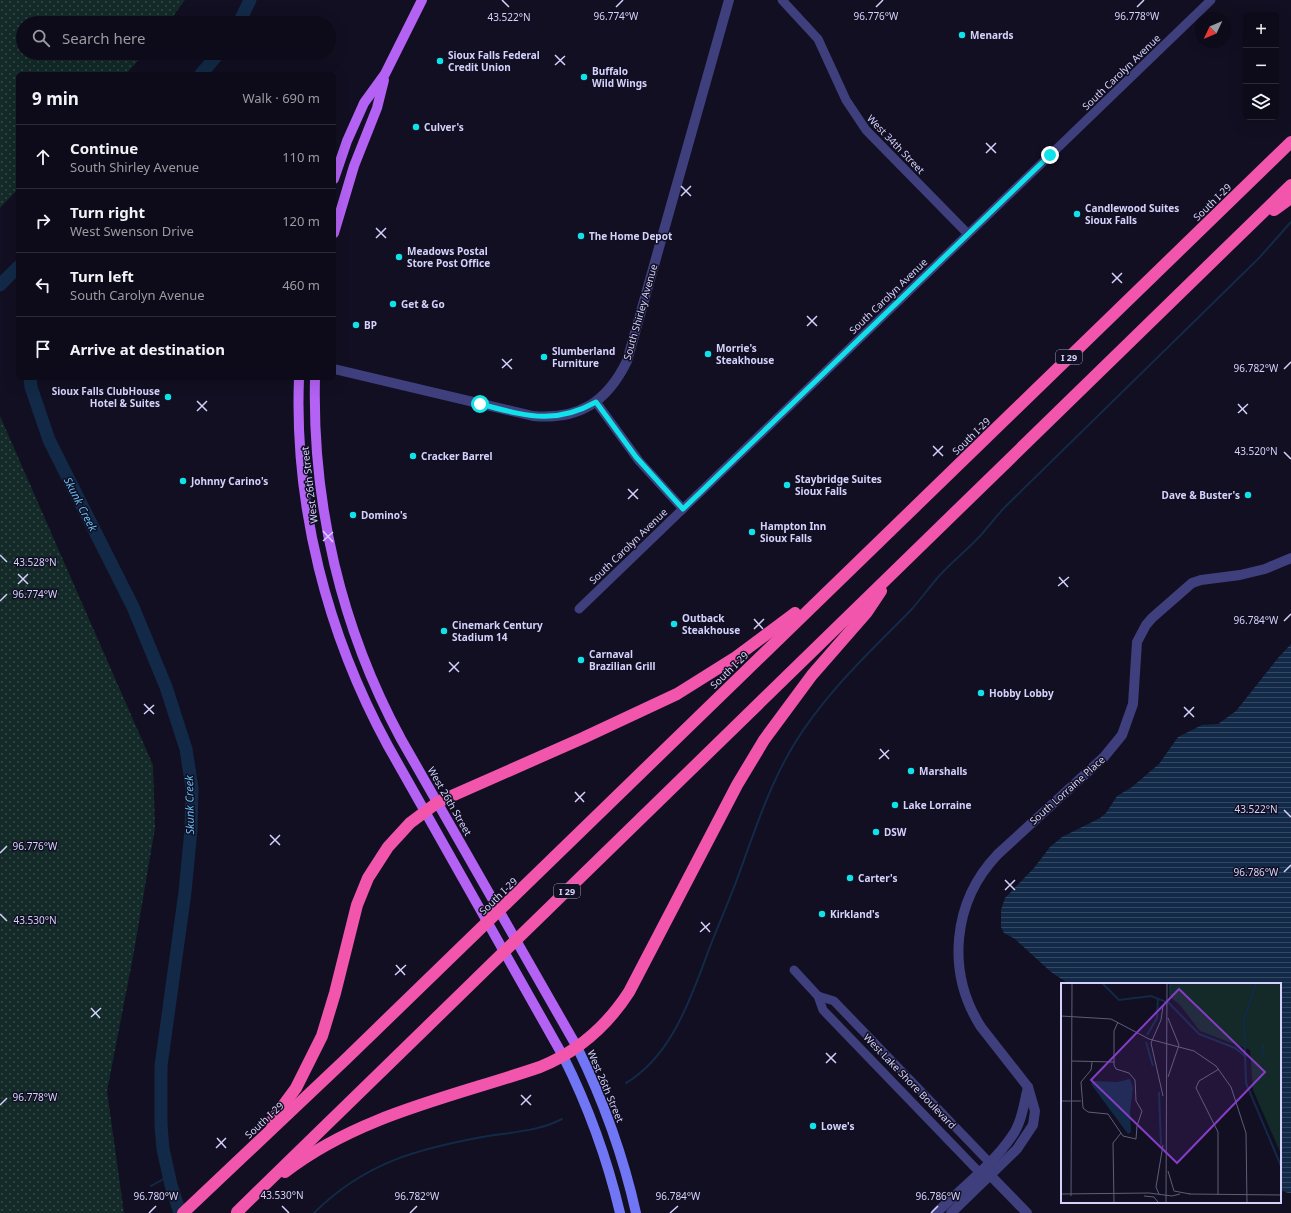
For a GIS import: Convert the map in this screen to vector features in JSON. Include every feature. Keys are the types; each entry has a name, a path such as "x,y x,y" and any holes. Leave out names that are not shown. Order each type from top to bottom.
{"highway":[{"name":"South I-29","path":"183,1213 420,987 1289,143"},
{"name":"I 29","path":"236,1212 655,806 896,569 1291,185"},
{"path":"1251,225 1291,198"},
{"path":"219,1179 268,1126 292,1094 305,1072 319,1042 329,1015 352,921 362,891 368,878 388,847 410,823 438,802 590,735 677,694 756,643 852,567"},
{"path":"236,1212 290,1168 319,1148 354,1130 393,1114 540,1067 563,1056 607,1021 629,992 737,785 764,740 812,675 867,612 896,569"}],"main road":[{"path":"336,172 347,141 364,103 385,74 422,0"},
{"path":"336,227 354,166 377,108 385,74"},
{"name":"West 26th Street","path":"299,380 300,430 306,500 317,562 329,607 348,664 367,707 424,811 563,1056 582,1097 601,1147 620,1213"},
{"name":"West 26th Street","path":"315,380 315,429 321,498 332,559 362,658 381,700 576,1047 611,1126 624,1165 636,1213"}],"street":[{"name":"South Shirley Avenue","path":"336,369 533,416 548,417 572,414 596,402 606,393 620,375 627,361 729,0"},
{"name":"West 34th Street","path":"782,0 818,39 846,100 866,130 968,234"},
{"name":"South Carolyn Avenue","path":"579,609 1211,0"},
{"path":"596,402 636,457 683,509"},
{"name":"South Lorraine Place","path":"951,1213 991,1176 1016,1149 1033,1125 1036,1111 1028,1087 975,1018 963,986 958,959 958,935 963,914 971,892 998,854 1104,757 1122,735 1133,704 1137,642 1146,625 1152,618 1192,583 1201,580 1240,575 1265,569 1291,558"},
{"name":"West Lake Shore Boulevard","path":"794,970 818,996 823,1010 979,1172 991,1176 1027,1213"},
{"name":"West Lake Shore Boulevard","path":"818,996 834,1001 989,1162"},
{"path":"936,1213 989,1162 1013,1136 1021,1116 1028,1087"},
{"path":"989,1162 991,1176"}],"green space":[{"path":"0,0 185,0 173,16 16,16 16,60 139,60 128,72 16,72 16,191 0,208"},
{"path":"0,416 153,765 155,828 133,957 107,1091 124,1213 0,1213"}],"water":[{"path":"1291,644 1291,1193 1281,1190 1281,983 1068,983 1051,972 1015,939 1004,933 1001,927 1001,910 1005,898 1034,868 1050,847 1062,837 1100,818 1106,813 1117,796 1132,787 1159,764 1178,737 1202,725 1218,724 1236,711"}],"waterway":[{"path":"242,16 250,0"},
{"path":"203,72 213,60"},
{"path":"626,1083 643,1071 657,1056 679,1021 696,983 776,778 793,746 819,708 848,674 911,610 940,575 981,535 999,513 1259,258 1291,222"},
{"path":"0,285 16,269"},
{"name":"Skunk Creek","path":"30,380 31,387 49,440 133,607 166,687 186,749 192,788 191,830 185,892 161,1066 161,1125 163,1149 171,1185 180,1213"},
{"path":"314,1213 353,1181 374,1169 395,1160 439,1146 488,1136 535,1129 562,1119"},
{"path":"151,1186 169,1176"}],"place":[{"name":"Menards","path":"962,35"},
{"name":"Sioux Falls Federal Credit Union","path":"440,61"},
{"name":"Buffalo Wild Wings","path":"584,77"},
{"name":"Culver's","path":"416,127"},
{"name":"Candlewood Suites Sioux Falls","path":"1077,214"},
{"name":"The Home Depot","path":"581,236"},
{"name":"Meadows Postal Store Post Office","path":"399,257"},
{"name":"Get & Go","path":"393,304"},
{"name":"BP","path":"356,325"},
{"name":"Morrie's Steakhouse","path":"708,354"},
{"name":"Slumberland Furniture","path":"544,357"},
{"name":"Sioux Falls ClubHouse Hotel & Suites","path":"168,397"},
{"name":"Cracker Barrel","path":"413,456"},
{"name":"Johnny Carino's","path":"183,481"},
{"name":"Staybridge Suites Sioux Falls","path":"787,485"},
{"name":"Dave & Buster's","path":"1248,495"},
{"name":"Domino's","path":"353,515"},
{"name":"Hampton Inn Sioux Falls","path":"752,532"},
{"name":"Outback Steakhouse","path":"674,624"},
{"name":"Cinemark Century Stadium 14","path":"444,631"},
{"name":"Carnaval Brazilian Grill","path":"581,660"},
{"name":"Hobby Lobby","path":"981,693"},
{"name":"Marshalls","path":"911,771"},
{"name":"Lake Lorraine","path":"895,805"},
{"name":"DSW","path":"876,832"},
{"name":"Carter's","path":"850,878"},
{"name":"Kirkland's","path":"822,914"},
{"name":"Lowe's","path":"813,1126"}],"route":[{"path":"480,404 515,413 548,417 572,414 596,402 621,439 683,509 1050,155"}]}
